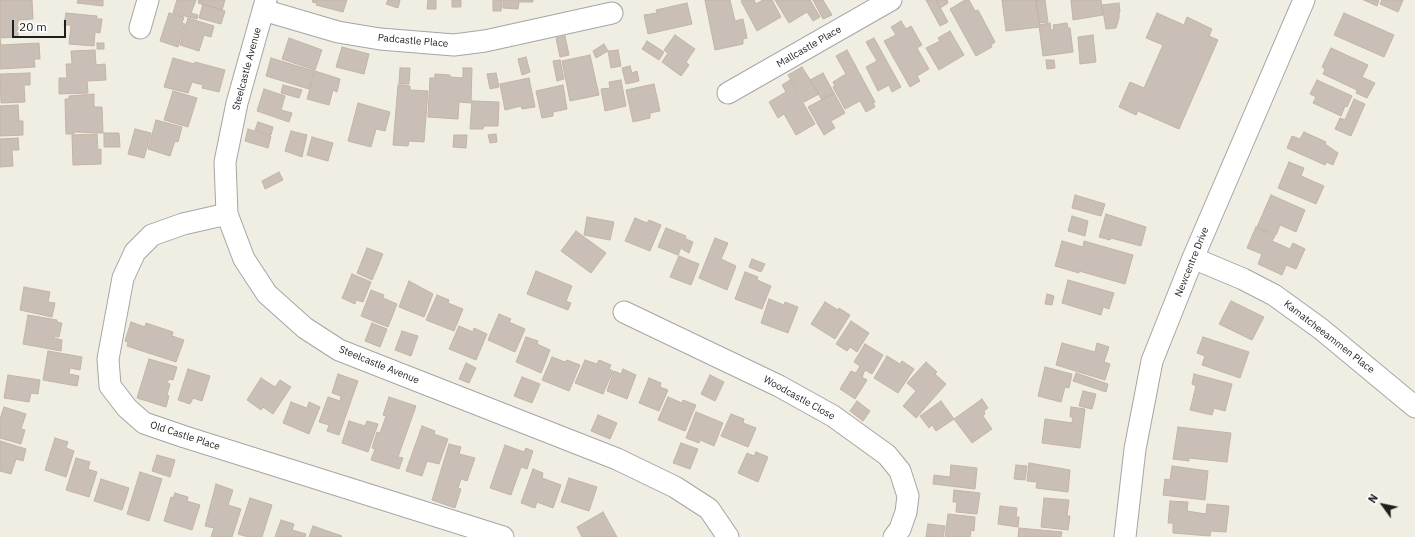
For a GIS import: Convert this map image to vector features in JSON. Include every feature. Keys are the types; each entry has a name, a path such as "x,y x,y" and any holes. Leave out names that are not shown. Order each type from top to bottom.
{"street":[{"path":"140,28 148,0"},
{"name":"Mallcastle Place","path":"728,93 891,0"},
{"name":"Newcentre Drive","path":"1125,537 1135,449 1152,361 1193,258 1304,0"},
{"name":"Padcastle Place","path":"265,5 338,32 380,39 454,45 486,41 612,13"},
{"name":"Steelcastle Avenue","path":"265,5 237,103 225,162 227,214 244,260 267,294 305,328 339,350 617,459 675,487 709,509 728,537"},
{"name":"Old Castle Place","path":"227,214 183,224 152,235 135,252 123,278 108,358 110,386 127,408 144,423 503,537"},
{"name":"Kamatcheeammen Place","path":"1193,258 1243,279 1274,295 1321,329 1415,407"},
{"name":"Woodcastle Close","path":"624,312 780,386 833,416 887,455 900,471 908,496 906,512 900,529 894,537"}],"building":[{"path":"0,0 32,0 33,19 18,20 18,37 0,38"},
{"path":"78,0 103,0 103,6 77,3"},
{"path":"177,0 196,0 191,13 198,15 197,19 173,13"},
{"path":"199,0 225,0 222,10 198,3"},
{"path":"313,0 347,0 343,12 316,5 317,3 312,2"},
{"path":"388,0 400,0 398,8 386,4"},
{"path":"428,0 436,0 436,9 427,9"},
{"path":"452,0 461,0 461,7 452,7"},
{"path":"493,0 502,0 501,11 493,11"},
{"path":"503,0 533,0 533,2 519,2 518,9 503,8"},
{"path":"705,0 730,0 735,21 743,19 747,38 743,39 743,44 715,50"},
{"path":"754,0 756,4 763,0 772,0 781,17 757,31 741,1"},
{"path":"775,0 810,0 820,17 813,21 807,12 789,23"},
{"path":"813,0 823,0 832,15 823,19"},
{"path":"926,0 936,0 948,22 940,26"},
{"path":"936,0 947,0 948,3 940,8"},
{"path":"965,0 969,0 975,11 978,10 995,42 991,45 992,47 976,56 950,9"},
{"path":"1002,0 1036,0 1040,27 1006,31"},
{"path":"1036,0 1045,0 1048,22 1039,23"},
{"path":"1071,0 1101,0 1103,15 1073,20"},
{"path":"1364,0 1379,0 1377,6"},
{"path":"1382,0 1403,0 1398,12 1380,4"},
{"path":"687,3 692,24 648,34 644,15 657,13 656,10"},
{"path":"1119,3 1120,12 1116,28 1106,29 1102,5"},
{"path":"203,4 225,11 221,24 199,18"},
{"path":"66,13 97,16 97,19 102,19 100,33 95,32 94,46 69,44 71,25 64,25"},
{"path":"169,13 184,17 182,23 185,24 178,47 160,41"},
{"path":"1157,13 1184,25 1187,17 1212,29 1209,36 1218,40 1179,129 1138,111 1136,115 1119,107 1130,82 1144,88 1163,45 1146,38"},
{"path":"1344,13 1394,35 1384,57 1334,35"},
{"path":"188,18 214,26 211,37 204,35 199,51 180,45"},
{"path":"901,21 906,29 911,26 922,45 917,48 929,69 917,76 920,81 910,87 884,41 896,35 891,27"},
{"path":"1050,23 1051,30 1054,30 1053,25 1067,23 1068,28 1070,28 1073,52 1043,56 1039,25"},
{"path":"950,31 964,55 939,70 926,48 940,41 938,38"},
{"path":"675,35 695,49 686,62 689,65 681,76 662,62 668,53 664,50"},
{"path":"1093,35 1096,62 1080,64 1078,37"},
{"path":"565,36 569,55 560,57 556,38"},
{"path":"289,38 322,50 315,70 282,59"},
{"path":"874,38 901,87 892,92 889,85 878,91 866,67 877,61 866,42"},
{"path":"0,39 1,45 39,43 40,59 34,59 35,67 0,69"},
{"path":"647,41 664,52 659,60 642,49"},
{"path":"97,43 104,43 104,49 97,49"},
{"path":"604,44 608,51 596,58 593,51"},
{"path":"342,47 369,54 364,74 336,67"},
{"path":"1331,48 1368,65 1362,77 1375,83 1367,98 1356,93 1357,90 1323,74 1325,69 1322,67"},
{"path":"95,50 96,65 105,64 106,80 87,81 88,93 59,94 59,78 67,78 66,64 72,64 71,51"},
{"path":"618,50 621,66 611,68 608,51"},
{"path":"847,50 875,102 873,103 875,107 866,112 860,101 845,109 833,87 835,86 833,82 846,74 836,56"},
{"path":"590,55 599,95 570,101 562,61"},
{"path":"526,57 530,72 522,75 518,59"},
{"path":"173,58 225,70 219,92 202,88 203,85 192,82 188,93 164,87"},
{"path":"271,58 314,71 309,89 266,76"},
{"path":"560,60 564,79 557,81 553,61"},
{"path":"1046,60 1054,60 1055,68 1047,69"},
{"path":"630,66 632,73 637,71 639,81 626,84 622,68"},
{"path":"802,67 819,94 804,102 788,75"},
{"path":"400,68 410,68 409,84 399,84"},
{"path":"463,68 472,68 471,103 459,102 458,119 428,117 430,78 435,78 435,74 463,78"},
{"path":"315,71 340,79 337,92 333,90 329,105 307,99"},
{"path":"30,73 30,85 24,85 25,102 1,103 0,74"},
{"path":"496,73 499,87 490,89 487,74"},
{"path":"823,73 834,93 822,100 810,80"},
{"path":"529,78 535,107 522,109 521,106 505,110 500,84"},
{"path":"621,80 626,106 605,111 601,89 610,88 609,82"},
{"path":"790,80 815,124 796,135 784,114 778,118 769,102 786,92 782,85"},
{"path":"1317,80 1352,96 1347,107 1345,106 1341,116 1313,103 1316,97 1310,94"},
{"path":"654,84 660,111 650,113 650,118 633,122 626,90"},
{"path":"283,85 302,90 299,98 281,93"},
{"path":"398,85 410,86 410,90 428,91 424,142 409,141 408,146 393,145"},
{"path":"563,85 567,109 553,112 553,116 542,118 536,91"},
{"path":"264,89 285,96 281,110 292,113 289,122 257,111"},
{"path":"173,91 197,98 188,127 164,120"},
{"path":"834,93 845,113 831,121 835,128 824,135 808,107"},
{"path":"94,94 94,107 102,107 103,133 74,132 74,134 66,134 65,99 69,99 69,96"},
{"path":"1354,99 1365,104 1351,136 1335,129 1340,118 1345,120"},
{"path":"472,101 499,102 498,126 484,126 483,129 470,129"},
{"path":"358,103 390,112 385,131 376,129 371,147 348,141"},
{"path":"18,105 19,121 23,121 23,135 0,136 0,106"},
{"path":"156,120 182,127 178,142 175,141 170,156 148,149"},
{"path":"258,122 273,127 271,135 255,130"},
{"path":"135,129 151,133 144,158 128,154"},
{"path":"248,129 271,136 268,148 245,141"},
{"path":"291,131 307,135 302,157 285,151"},
{"path":"1304,132 1326,142 1325,144 1338,153 1333,165 1326,162 1325,165 1287,148 1292,136 1300,139"},
{"path":"104,133 119,133 120,147 104,147"},
{"path":"97,134 98,150 101,149 101,164 73,165 72,135"},
{"path":"496,134 497,142 490,143 488,135"},
{"path":"454,135 467,135 466,148 453,147"},
{"path":"312,137 333,143 328,161 307,155"},
{"path":"18,138 19,150 12,150 13,166 0,167 0,139"},
{"path":"1289,162 1304,168 1301,176 1324,186 1316,204 1278,188"},
{"path":"279,172 283,180 265,189 262,181"},
{"path":"1075,195 1105,204 1101,216 1072,208"},
{"path":"1271,195 1305,210 1296,232 1280,225 1276,235 1257,227"},
{"path":"1106,214 1146,227 1141,246 1111,238 1110,240 1099,237"},
{"path":"1072,216 1088,221 1085,236 1068,231"},
{"path":"587,217 614,222 610,240 584,235"},
{"path":"635,218 647,223 649,220 661,225 650,251 625,241"},
{"path":"1256,227 1275,236 1272,241 1290,249 1293,243 1305,249 1296,269 1286,265 1282,275 1258,264 1262,254 1247,248"},
{"path":"666,228 686,236 678,255 658,247"},
{"path":"576,231 606,253 591,273 561,251"},
{"path":"715,238 728,243 721,259 736,266 727,290 699,278"},
{"path":"686,239 693,242 689,253 682,249"},
{"path":"1062,241 1083,247 1084,241 1133,255 1125,284 1055,266"},
{"path":"367,248 383,254 372,280 357,273"},
{"path":"679,256 699,264 691,285 670,277"},
{"path":"752,259 765,264 761,272 749,267"},
{"path":"536,271 572,286 566,301 571,303 568,310 527,294"},
{"path":"745,272 758,277 757,280 771,286 762,309 735,299"},
{"path":"352,274 371,282 363,302 356,300 355,304 342,298"},
{"path":"1068,280 1114,293 1109,309 1103,307 1101,315 1062,303"},
{"path":"409,281 433,294 424,317 399,307"},
{"path":"24,287 50,292 48,302 55,303 52,317 20,310"},
{"path":"371,290 384,295 383,298 397,304 388,327 361,316"},
{"path":"1047,294 1054,296 1052,305 1045,304"},
{"path":"437,295 449,300 448,303 463,309 454,331 426,320"},
{"path":"769,299 784,305 785,302 798,307 788,333 761,323"},
{"path":"1231,301 1264,317 1252,340 1219,324"},
{"path":"825,302 850,315 835,339 811,324"},
{"path":"499,314 511,319 509,322 525,329 515,352 488,340"},
{"path":"28,315 57,320 57,322 62,323 59,337 54,336 54,338 62,340 61,351 23,344"},
{"path":"851,321 869,333 857,352 850,347 847,351 836,344"},
{"path":"131,322 145,327 146,323 173,332 172,336 184,340 176,362 127,346 128,342 125,341"},
{"path":"372,323 387,329 380,347 365,341"},
{"path":"459,326 473,332 474,328 487,334 476,360 449,349"},
{"path":"402,331 418,336 411,356 395,350"},
{"path":"526,337 538,341 537,344 550,350 541,373 516,362"},
{"path":"1203,337 1249,352 1240,378 1202,365 1205,356 1197,353"},
{"path":"1062,343 1095,352 1097,343 1109,347 1104,362 1110,364 1105,380 1056,365"},
{"path":"865,344 883,355 872,374 865,370 862,377 867,380 855,399 840,389 851,371 856,373 860,366 854,362"},
{"path":"48,351 82,357 80,370 70,368 69,374 79,376 77,386 43,380"},
{"path":"887,356 900,364 902,361 914,369 898,393 874,378"},
{"path":"552,357 565,362 567,360 580,365 569,391 542,380"},
{"path":"149,359 177,367 173,380 169,379 167,383 170,384 166,407 137,398"},
{"path":"585,360 597,364 599,360 611,365 609,369 613,371 603,394 575,383"},
{"path":"926,362 937,372 935,374 946,384 916,418 903,406 916,391 907,383"},
{"path":"466,363 476,368 469,383 459,379"},
{"path":"1045,367 1072,374 1069,388 1065,387 1061,402 1038,396"},
{"path":"188,369 210,376 202,401 193,398 190,404 178,400"},
{"path":"623,369 636,375 627,399 607,391 614,371 621,374"},
{"path":"1076,373 1108,384 1106,392 1073,381"},
{"path":"338,374 358,381 339,435 327,431 329,425 319,422 328,397 340,401 341,396 332,393"},
{"path":"1194,374 1232,384 1225,411 1214,408 1212,415 1190,410 1196,386 1192,384"},
{"path":"8,375 40,380 38,394 31,393 29,402 4,398"},
{"path":"710,375 724,382 715,401 701,394"},
{"path":"522,377 540,384 532,403 514,396"},
{"path":"261,378 275,387 280,380 291,387 273,414 263,407 261,410 247,400"},
{"path":"649,378 661,383 660,387 668,390 659,411 639,403"},
{"path":"1083,391 1096,394 1092,409 1079,406"},
{"path":"389,397 416,406 398,457 403,458 399,469 371,460 375,449 372,448 377,432 380,433 386,416 383,415"},
{"path":"668,397 682,403 683,400 696,405 685,431 658,420"},
{"path":"982,399 988,408 984,411 985,414 983,416 992,429 972,443 954,419"},
{"path":"857,401 870,411 863,421 850,411"},
{"path":"941,401 954,419 936,431 932,425 929,428 920,416"},
{"path":"291,402 307,408 309,402 320,407 309,434 283,423"},
{"path":"4,407 26,414 21,429 25,430 21,444 0,438 0,419"},
{"path":"1071,407 1085,409 1080,448 1042,443 1045,419 1072,423 1073,417 1070,417"},
{"path":"696,412 723,423 714,446 700,440 699,443 686,438"},
{"path":"731,414 744,419 743,423 756,428 748,447 721,436"},
{"path":"598,415 617,423 610,439 591,431"},
{"path":"349,421 365,426 367,421 378,424 368,452 342,443"},
{"path":"422,426 435,431 434,434 448,439 439,464 427,461 422,476 406,471"},
{"path":"1178,427 1231,433 1227,462 1189,458 1189,461 1173,459"},
{"path":"55,438 68,442 66,448 74,451 66,477 45,470"},
{"path":"0,441 26,449 23,461 16,459 11,474 0,471"},
{"path":"681,443 698,449 690,469 673,463"},
{"path":"449,444 461,447 459,454 475,458 467,481 461,479 458,488 461,489 455,508 432,500"},
{"path":"505,445 524,452 526,448 533,451 527,469 521,467 511,495 490,488"},
{"path":"756,452 768,457 758,482 738,473 747,453 754,456"},
{"path":"157,455 175,460 170,477 152,471"},
{"path":"76,458 90,462 88,469 97,472 89,497 66,490"},
{"path":"1029,463 1070,470 1068,492 1036,488 1037,482 1027,481"},
{"path":"951,465 977,468 975,489 933,484 934,475 950,477"},
{"path":"1016,465 1027,466 1025,480 1014,479"},
{"path":"1172,466 1208,471 1205,500 1163,495 1165,479 1170,480"},
{"path":"533,469 543,473 542,478 561,485 553,508 537,502 535,508 521,503"},
{"path":"140,472 162,479 149,521 127,514"},
{"path":"569,478 597,487 589,511 561,502"},
{"path":"101,479 129,488 122,510 94,501"},
{"path":"216,484 233,490 228,505 241,509 232,537 211,537 214,528 205,526"},
{"path":"954,490 980,493 977,514 956,512 957,502 953,502"},
{"path":"175,493 188,497 187,501 200,505 192,530 164,521 171,497 173,498"},
{"path":"250,498 272,505 262,537 248,537 238,534"},
{"path":"1044,498 1069,500 1067,516 1070,516 1068,530 1041,527"},
{"path":"1170,501 1188,502 1187,511 1206,514 1207,504 1229,506 1226,532 1211,531 1210,536 1173,533 1173,523 1168,523"},
{"path":"1000,506 1017,508 1016,517 1019,517 1018,527 998,524"},
{"path":"603,512 617,537 582,537 577,527"},
{"path":"948,514 975,517 974,531 971,530 970,537 945,537"},
{"path":"281,520 294,524 292,530 306,534 305,537 275,537"},
{"path":"928,524 945,526 943,537 926,537"},
{"path":"313,526 342,536 309,537"},
{"path":"1019,528 1062,532 1061,537 1018,537"}]}
